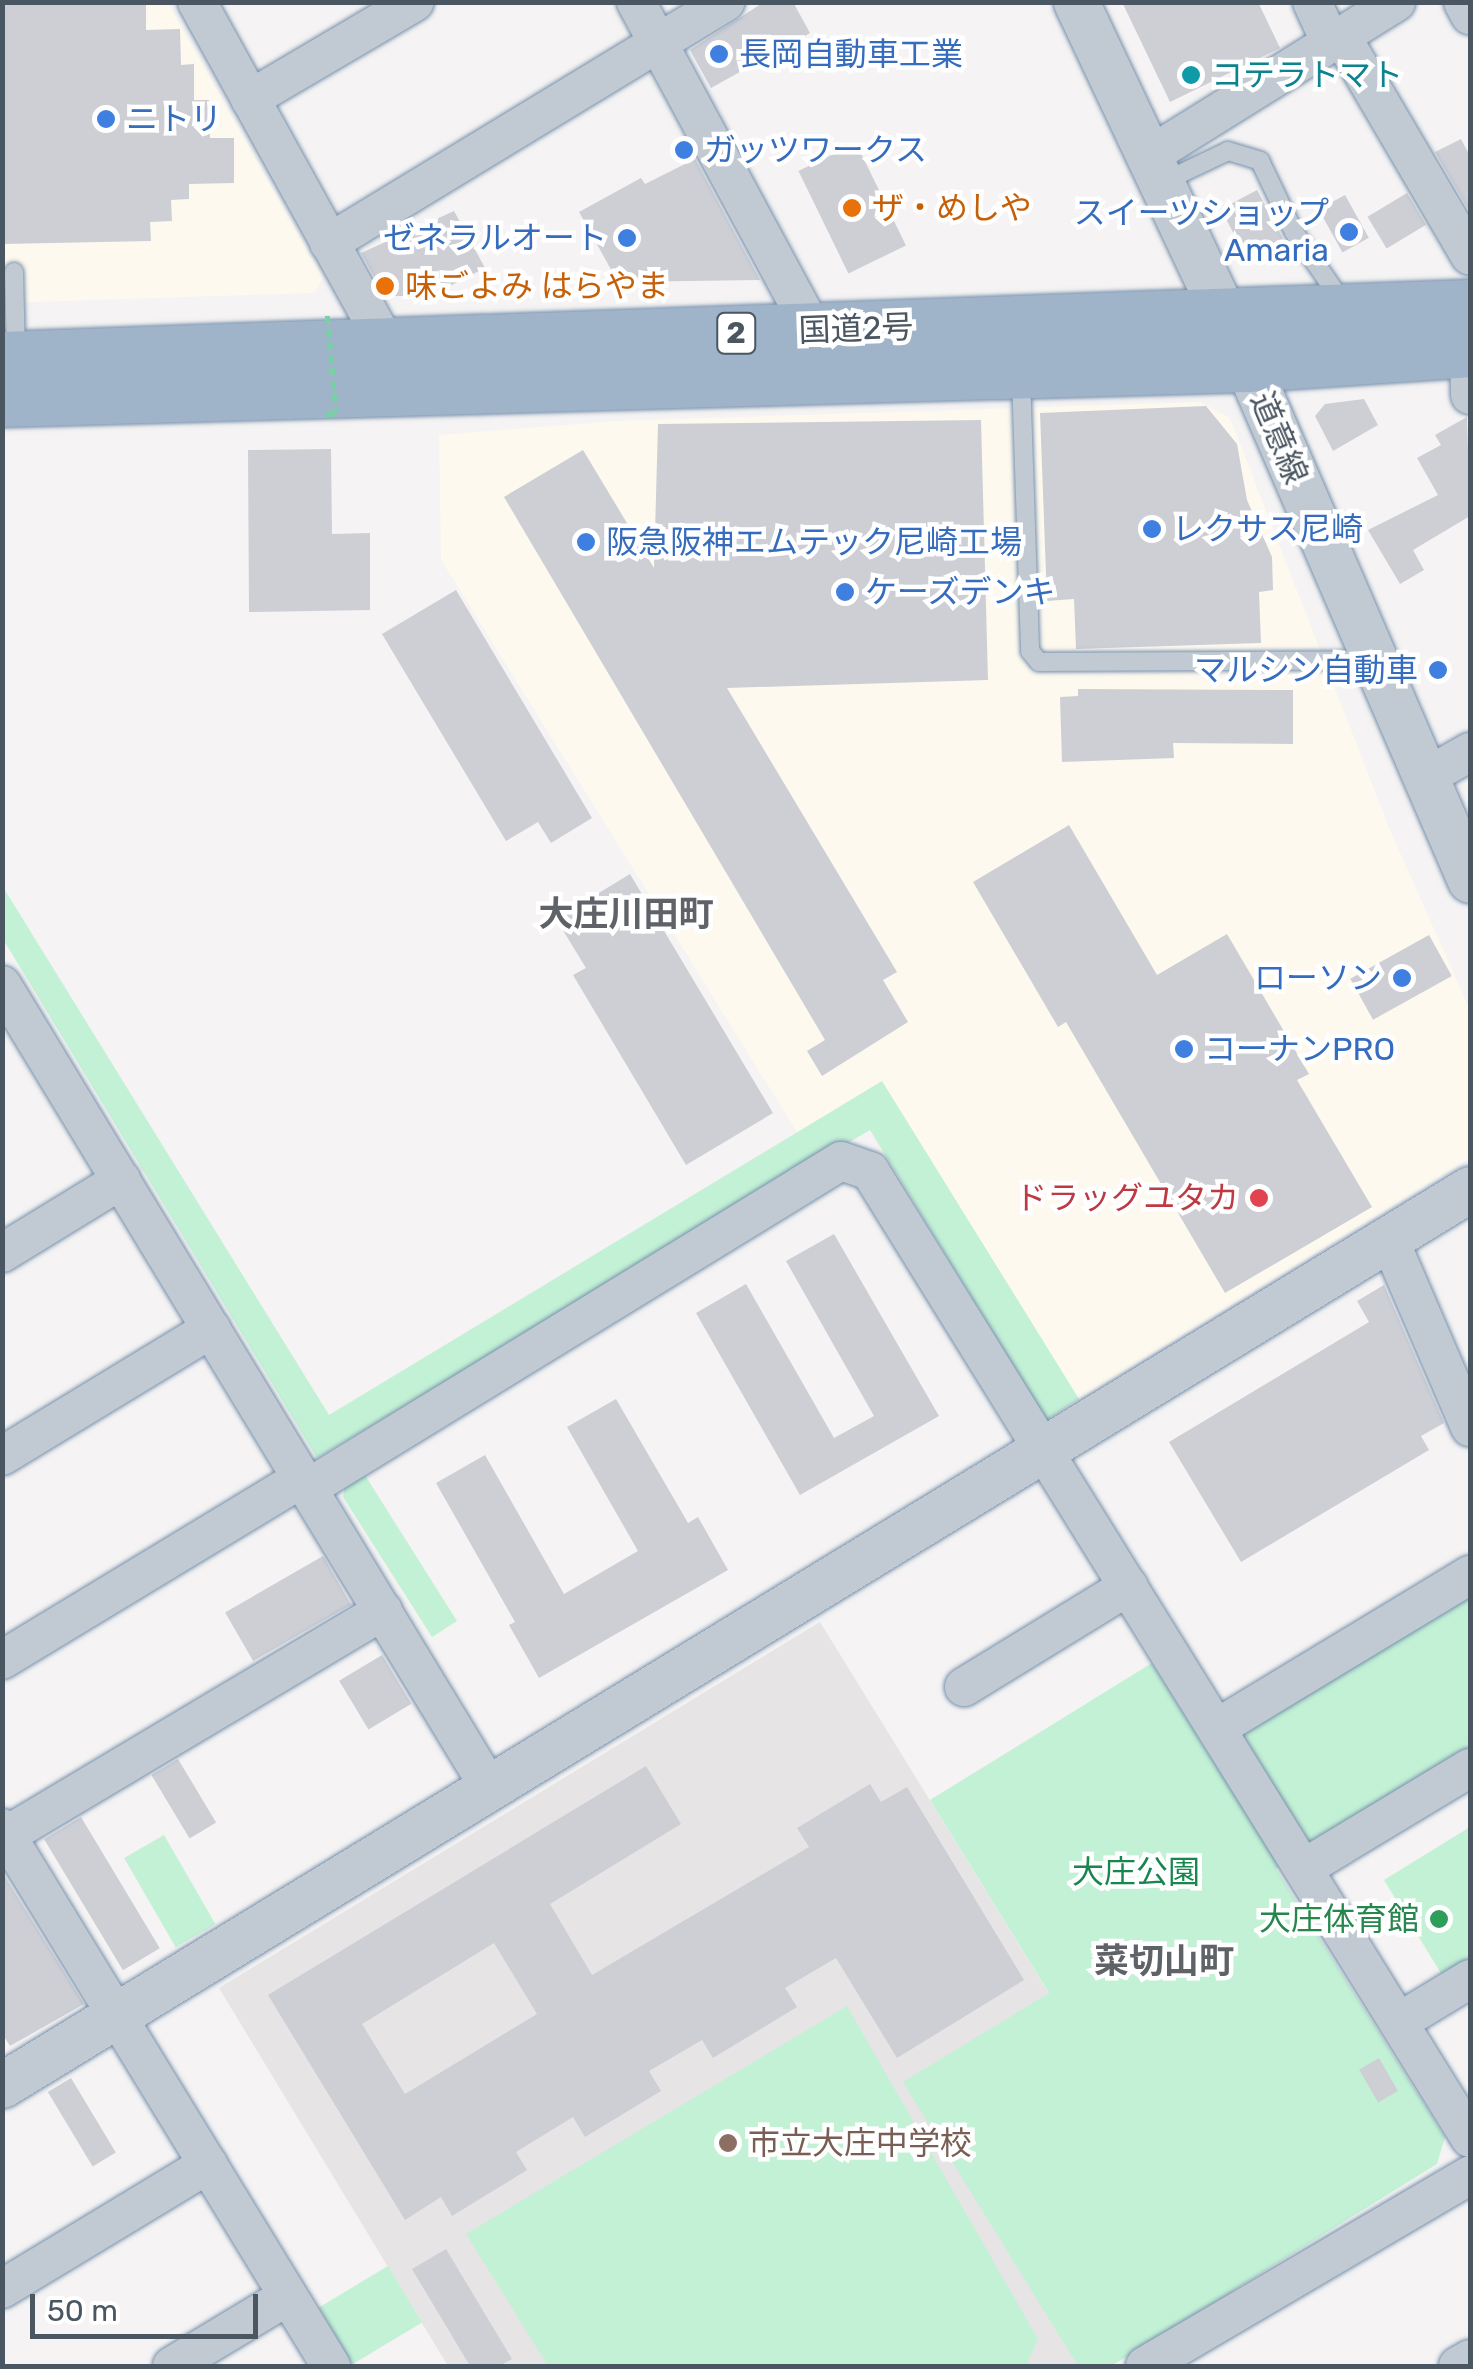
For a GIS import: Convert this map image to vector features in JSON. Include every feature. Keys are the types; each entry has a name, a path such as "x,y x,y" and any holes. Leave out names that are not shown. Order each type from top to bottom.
{"highway":[{"name":"国道2号","path":"7,372 1021,370 1236,340 1348,312 1470,350"},
{"name":"国道2号","path":"7,372 385,342 813,331 1236,340 1470,350"}],"street":[{"path":"197,2 385,342"},
{"path":"250,100 415,2"},
{"path":"636,2 813,331"},
{"path":"329,243 726,2"},
{"name":"道意線","path":"1076,2 1236,340 1470,880"},
{"path":"1312,2 1330,41 1347,46 1470,256"},
{"path":"1155,170 1330,41 1396,2"},
{"path":"1463,2 1470,15"},
{"path":"1426,777 1470,752"},
{"path":"2,985 18,1044 121,1180 489,1786"},
{"path":"2,1660 841,1162 870,1171 1470,2138"},
{"path":"2,1253 121,1180"},
{"path":"2,2085 1470,1190"},
{"path":"1390,1239 1470,1427"},
{"path":"2,1456 211,1329"},
{"path":"1217,1728 1470,1576"},
{"path":"964,1687 1129,1586"},
{"path":"331,2366 8,1846 383,1611"},
{"path":"1304,1868 1470,1768"},
{"path":"1399,2022 1470,1979"},
{"path":"2,2289 208,2164"},
{"path":"1145,2366 1470,2175"},
{"path":"172,2366 288,2296"},
{"path":"1458,2366 1470,2359"}],"lane":[{"path":"1155,170 1228,151 1260,161 1294,232 1348,312"},
{"path":"7,372 14,272"},
{"path":"1021,370 1030,651 1039,662 1376,660"}],"path":[{"path":"324,414 336,414 326,310"}],"shaded area":[{"name":"ニトリ","path":"2,3 168,3 323,278 314,293 3,303"},
{"path":"1200,402 1230,418 1390,830 1470,1010 1470,1158 1079,1399 882,1082 797,1132 441,560 439,435 615,421"},
{"name":"市立大庄中学校","path":"820,1622 1233,2292 1111,2366 448,2366 219,1988"}],"green space":[{"path":"3,887 329,1415 882,1081 1079,1399 1046,1420 870,1130 317,1458 3,939"},
{"path":"363,1472 457,1621 432,1637 343,1497 345,1484"},
{"name":"大庄公園","path":"1470,1595 1470,1750 1276,1869 1445,2137 1437,2164 1111,2366 1078,2366 903,2082 1049,1993 930,1800 1152,1663 1208,1753"},
{"name":"大庄体育館","path":"1470,1827 1470,1958 1442,1975 1384,1880"},
{"path":"164,1835 216,1924 176,1947 124,1858"},
{"path":"847,2006 1038,2339 1026,2366 548,2366 466,2234"},
{"path":"388,2266 422,2323 353,2364 319,2308"}],"building":[{"name":"ニトリ","path":"2,2 146,2 146,30 180,29 181,65 194,64 194,100 209,100 210,138 234,138 234,183 189,184 189,199 171,200 172,221 150,222 151,241 2,244"},
{"path":"764,2 793,2 810,33 711,88 690,50"},
{"name":"コテラトマト","path":"1122,2 1258,2 1280,48 1170,102"},
{"path":"1461,139 1470,156 1470,212 1435,152"},
{"name":"ザ・めしや","path":"856,143 906,245 848,274 798,171"},
{"path":"695,159 760,280 618,282 579,212 641,178 645,184"},
{"path":"1257,190 1285,242 1248,261 1221,209"},
{"path":"1407,193 1426,225 1387,248 1368,217"},
{"path":"1345,195 1369,238 1343,252 1319,210"},
{"path":"454,211 485,268 446,288 450,296 385,296 361,253"},
{"path":"1364,399 1378,425 1333,451 1315,416 1325,404"},
{"name":"レクサス尼崎","path":"1206,406 1237,444 1247,500 1272,557 1273,590 1259,592 1261,643 1076,649 1074,599 1047,601 1040,413"},
{"path":"1467,417 1470,516 1413,550 1424,570 1400,584 1368,530 1438,495 1417,458 1441,445 1435,435"},
{"path":"981,420 988,680 727,688 897,972 883,980 908,1022 822,1076 807,1051 825,1040 504,497 583,450 654,568 658,424"},
{"path":"331,449 332,534 370,533 370,610 249,612 248,450"},
{"path":"456,590 592,818 551,843 538,822 506,841 382,634"},
{"path":"1078,689 1293,690 1293,744 1173,743 1174,758 1062,762 1060,697 1078,696"},
{"path":"1069,825 1157,975 1227,934 1309,1074 1297,1080 1372,1207 1225,1293 1066,1022 1058,1027 973,882"},
{"path":"630,874 773,1113 686,1165 573,975 586,968 556,919"},
{"name":"ローソン","path":"1429,935 1452,976 1373,1020 1350,979"},
{"path":"834,1234 939,1416 800,1495 696,1313 746,1284 834,1438 874,1416 786,1261"},
{"path":"1384,1285 1444,1423 1421,1436 1429,1450 1241,1562 1169,1442 1369,1322 1357,1301"},
{"path":"616,1399 688,1523 698,1517 728,1570 539,1678 509,1625 515,1622 436,1483 485,1455 564,1594 638,1551 567,1427"},
{"path":"323,1556 351,1604 253,1661 225,1612"},
{"path":"382,1655 411,1704 368,1730 339,1681"},
{"path":"178,1759 216,1822 190,1838 151,1775"},
{"path":"646,1766 681,1824 550,1904 592,1975 809,1847 797,1828 870,1784 881,1802 907,1787 1024,1980 897,2058 836,1958 785,1988 797,2007 713,2058 702,2040 649,2071 661,2091 585,2137 573,2117 516,2152 527,2170 452,2216 441,2197 405,2220 268,1995","holes":["494,1943 537,2014 405,2094 362,2024"]},
{"path":"81,1817 160,1948 123,1970 44,1839"},
{"path":"2,1872 84,2004 10,2046 2,2033"},
{"path":"1379,2058 1398,2091 1378,2102 1359,2070"},
{"path":"71,2078 116,2153 93,2166 48,2092"},
{"path":"446,2249 512,2359 499,2366 470,2366 412,2269"}],"place":[{"name":"長岡自動車工業","path":"719,54"},
{"name":"コテラトマト","path":"1191,75"},
{"name":"ニトリ","path":"106,119"},
{"name":"ガッツワークス","path":"684,150"},
{"name":"ザ・めしや","path":"852,208"},
{"name":"スイーツショップ Amaria","path":"1349,232"},
{"name":"ゼネラルオート","path":"627,238"},
{"name":"味ごよみ はらやま","path":"385,286"},
{"name":"レクサス尼崎","path":"1152,529"},
{"name":"阪急阪神エムテック尼崎工場","path":"586,542"},
{"name":"ケーズデンキ","path":"845,592"},
{"name":"マルシン自動車","path":"1438,670"},
{"name":"ローソン","path":"1402,978"},
{"name":"コーナンPRO","path":"1184,1049"},
{"name":"ドラッグユタカ","path":"1259,1198"},
{"name":"大庄体育館","path":"1439,1919"},
{"name":"市立大庄中学校","path":"728,2143"}],"district":[{"name":"大庄川田町","path":"626,914"},
{"name":"菜切山町","path":"1164,1961"}]}
